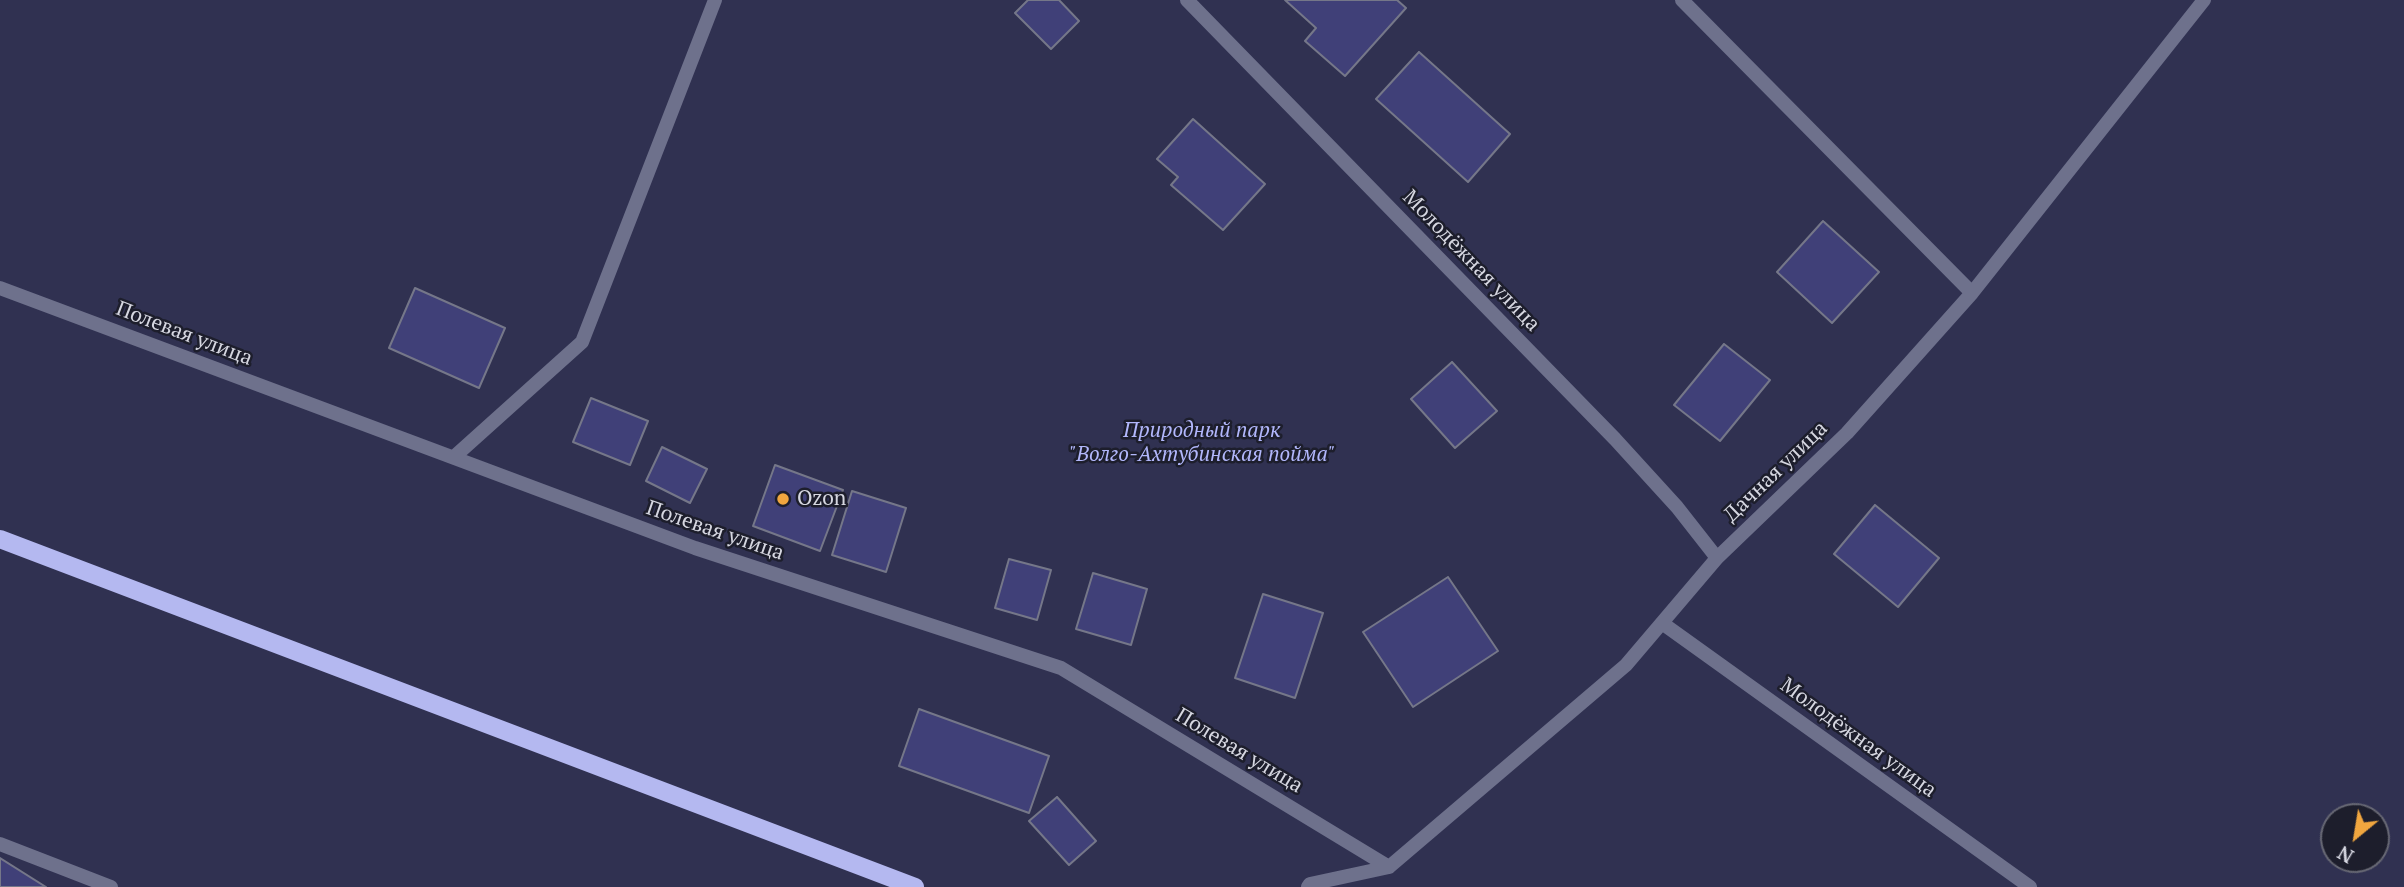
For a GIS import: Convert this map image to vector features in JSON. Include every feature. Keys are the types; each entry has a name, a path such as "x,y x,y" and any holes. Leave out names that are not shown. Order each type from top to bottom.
{"main road":[{"path":"0,539 915,887"}],"street":[{"path":"454,457 582,342 715,0"},
{"name":"Молодёжная улица","path":"1187,0 1615,439 1677,507 1717,558"},
{"path":"1682,0 1972,293"},
{"name":"Дачная улица","path":"1308,887 1310,884 1390,867 1626,665 1717,558 1847,433 1972,293 2204,0"},
{"name":"Полевая улица","path":"0,288 695,548 1061,668 1390,867"},
{"name":"Молодёжная улица","path":"1662,623 2030,887"},
{"path":"0,844 111,887"}],"green space":[{"name":"Природный парк \"Волго-Ахтубинская пойма\"","path":"0,0 2404,0 2404,887 0,887"}],"building":[{"path":"1028,0 1059,0 1079,21 1051,49 1015,13"},
{"path":"1285,0 1397,0 1406,8 1345,76 1305,41 1316,28"},
{"path":"1419,52 1510,134 1468,182 1376,99"},
{"path":"1193,119 1265,184 1223,230 1171,185 1178,177 1157,159"},
{"path":"1823,221 1879,272 1832,323 1777,272"},
{"path":"415,288 505,328 479,388 389,348"},
{"path":"1724,344 1770,380 1720,441 1674,405"},
{"path":"1452,362 1497,411 1455,448 1411,399"},
{"path":"591,398 648,421 630,465 573,442"},
{"path":"662,447 707,469 690,503 646,481"},
{"path":"775,465 843,490 820,551 753,526"},
{"path":"852,491 906,508 886,572 832,555"},
{"path":"1875,505 1939,558 1898,607 1834,554"},
{"path":"1009,559 1051,570 1037,620 995,608"},
{"path":"1093,573 1147,589 1131,645 1076,629"},
{"path":"1448,577 1498,651 1413,707 1363,632"},
{"path":"1263,594 1323,613 1295,698 1235,678"},
{"path":"919,709 1049,756 1029,813 899,766"},
{"path":"1057,797 1096,841 1069,865 1029,821"},
{"path":"0,858 46,887 0,887"}],"place":[{"name":"Ozon","path":"783,499"}]}
